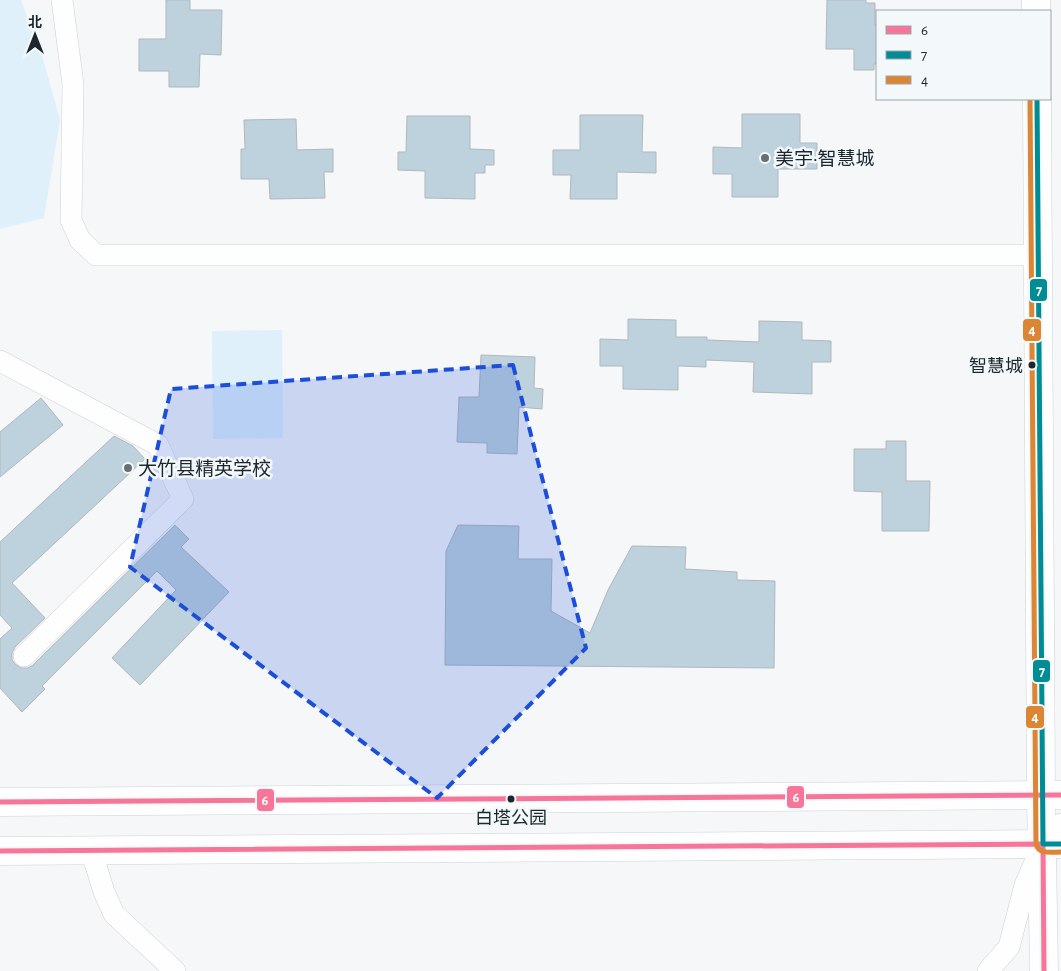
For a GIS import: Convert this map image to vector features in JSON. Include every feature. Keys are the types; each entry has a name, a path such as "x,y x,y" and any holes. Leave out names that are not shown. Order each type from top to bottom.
{"main road":[{"path":"1037,100 1038,255 1052,844 1044,971"},
{"path":"0,802 1051,795"},
{"path":"0,851 1052,844"}],"street":[{"path":"62,0 73,84 71,220 80,240 96,255 1038,255"},
{"path":"0,361 158,445 183,499 24,656"},
{"path":"988,971 1009,947 1025,885 1052,844 1061,824"},
{"path":"92,850 104,892 114,914 175,971"}],"highlighted area":[{"path":"513,365 586,648 437,798 130,567 171,389"}],"shaded area":[{"path":"0,0 21,0 43,59 60,120 44,218 0,229"},
{"path":"282,330 283,438 213,439 212,331"}],"building":[{"path":"166,0 190,0 190,10 222,10 221,55 200,54 199,87 169,87 169,71 139,71 139,39 166,39"},
{"path":"827,0 866,0 866,3 875,3 876,64 874,64 874,70 854,70 854,49 826,49"},
{"name":"美宇•智慧城","path":"742,114 800,114 800,143 817,143 817,169 778,169 778,197 732,197 732,174 713,174 713,147 742,148"},
{"path":"580,115 643,115 642,152 656,152 656,173 617,172 617,199 570,199 571,175 553,175 553,150 580,150"},
{"path":"407,116 470,116 470,149 494,150 494,165 485,165 485,173 475,173 475,199 425,198 425,171 398,170 398,152 406,152"},
{"path":"296,119 297,150 333,149 333,172 324,172 325,198 270,199 269,179 241,179 241,149 245,149 244,120"},
{"path":"628,319 676,320 676,337 707,337 707,340 759,342 759,321 802,322 802,340 831,341 831,362 812,362 812,394 753,392 754,362 706,360 706,367 678,366 678,390 623,389 623,366 600,366 600,339 628,340"},
{"path":"481,355 535,357 534,388 543,389 542,409 519,407 517,454 487,453 487,443 457,442 459,397 479,397"},
{"path":"41,398 63,425 0,477 0,432"},
{"path":"114,436 133,446 145,459 12,583 45,618 15,647 12,653 12,660 21,668 28,668 33,665 175,525 189,539 181,547 229,592 140,685 112,658 176,590 157,571 42,686 45,689 22,712 0,688 0,639 12,628 0,615 0,542"},
{"path":"886,441 906,441 906,481 930,481 929,531 882,531 882,492 854,491 854,449 886,449"},
{"path":"458,525 519,526 518,559 552,559 551,611 590,633 608,590 632,546 686,547 685,569 737,572 737,580 775,581 774,668 445,665 446,551"}],"transit line":[{"name":"4","path":"1030,100 1036,844 1043,851 1061,852"},
{"name":"7","path":"1037,100 1043,844 1061,844"},
{"name":"6","path":"0,802 1061,795"},
{"name":"6","path":"0,851 1043,844 1044,971"}],"place":[{"name":"美宇•智慧城","path":"765,158"},
{"name":"智慧城","path":"1032,365"},
{"name":"大竹县精英学校","path":"128,468"},
{"name":"白塔公园","path":"511,799"}]}
